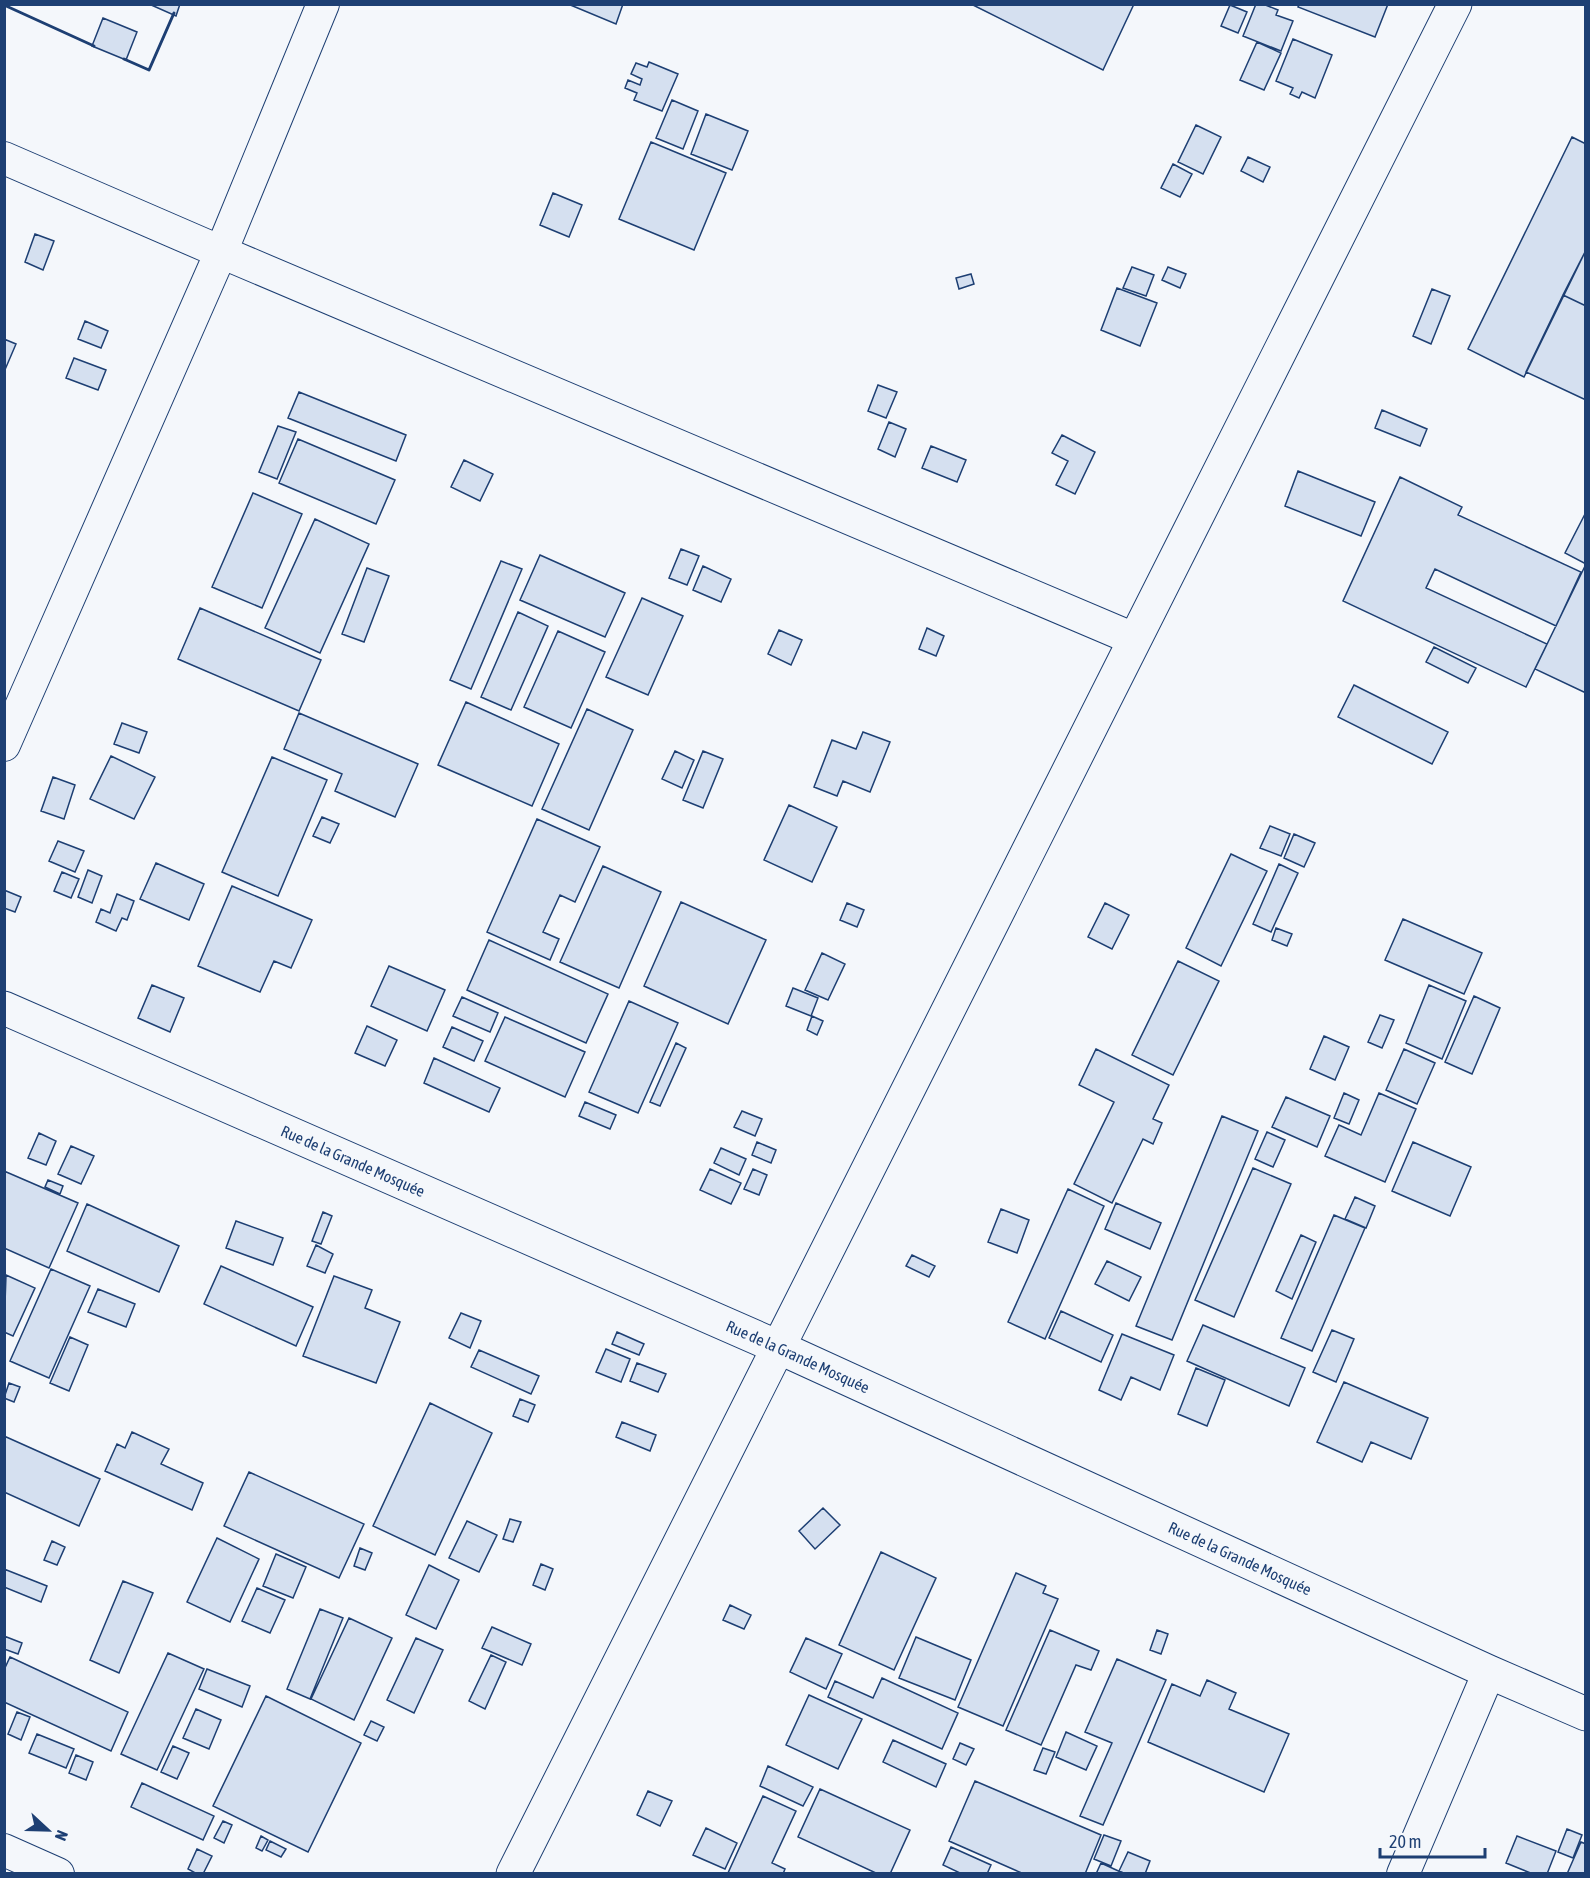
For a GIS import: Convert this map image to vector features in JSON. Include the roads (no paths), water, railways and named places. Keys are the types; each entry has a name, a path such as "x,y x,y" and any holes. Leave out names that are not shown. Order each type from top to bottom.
{"main road":[{"path":"513,1874 1455,4"},
{"name":"Rue de la Grande Mosquée","path":"4,1008 778,1347 1489,1672 1586,1714"}],"street":[{"path":"4,745 221,252 322,4"},
{"path":"4,158 1134,639"},
{"path":"1403,1874 1489,1672"},
{"path":"4,1850 58,1874"}]}
